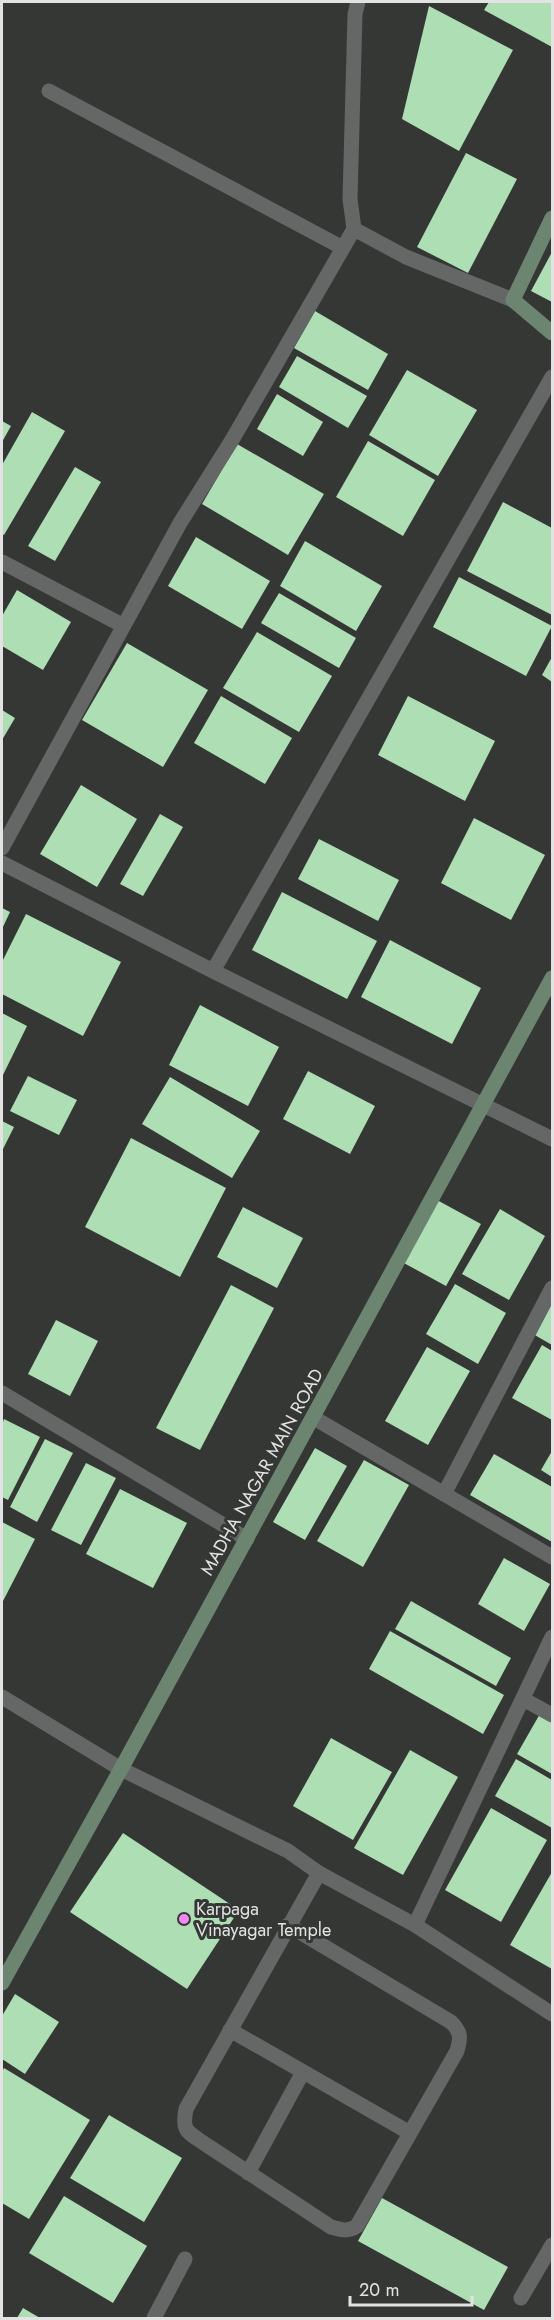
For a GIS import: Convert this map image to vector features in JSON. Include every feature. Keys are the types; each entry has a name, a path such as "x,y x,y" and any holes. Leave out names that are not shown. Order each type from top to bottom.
{"street":[{"path":"2,848 122,625 180,523 232,440 354,229 350,200 355,14 358,2"},
{"path":"49,91 343,248"},
{"path":"513,300 552,218"},
{"path":"354,229 406,257 513,300 552,333"},
{"path":"213,971 552,377"},
{"path":"2,561 122,625"},
{"path":"2,863 213,971 552,1139"},
{"name":"MADHA NAGAR MAIN ROAD","path":"2,1983 314,1418 552,978"},
{"path":"444,1494 552,1288"},
{"path":"2,1393 247,1539"},
{"path":"314,1418 552,1557"},
{"path":"415,1925 552,1637"},
{"path":"2,1697 121,1769 288,1851 319,1873 415,1925 552,2014"},
{"path":"524,1699 552,1715"},
{"path":"288,1925 451,2022 460,2031 461,2038 457,2051 357,2226 352,2229 340,2230 331,2227 186,2130 183,2122 186,2109 288,1925 319,1873"},
{"path":"230,2030 410,2133"},
{"path":"248,2172 303,2072"},
{"path":"521,2298 552,2245"},
{"path":"154,2319 185,2259"}],"building":[{"path":"489,2 552,2 552,47 484,10"},
{"path":"429,6 513,50 459,151 402,119"},
{"path":"466,153 517,179 468,273 417,247"},
{"path":"552,252 552,302 531,291"},
{"path":"315,311 388,354 368,390 294,348"},
{"path":"297,356 367,396 348,428 279,387"},
{"path":"407,370 477,410 438,476 369,435"},
{"path":"277,394 323,422 303,456 257,429"},
{"path":"32,412 65,431 4,535 2,534 2,465"},
{"path":"2,421 11,426 2,442"},
{"path":"368,441 435,480 403,536 336,497"},
{"path":"237,444 324,494 288,555 202,504"},
{"path":"75,467 101,482 55,561 28,546"},
{"path":"503,502 552,528 552,615 467,571"},
{"path":"196,537 270,581 242,629 168,586"},
{"path":"305,541 382,586 356,631 280,586"},
{"path":"459,577 552,626 526,676 433,627"},
{"path":"17,590 71,622 43,670 2,646 2,616"},
{"path":"279,593 356,638 339,668 261,623"},
{"path":"257,632 332,676 299,732 223,688"},
{"path":"127,643 208,690 163,767 82,720"},
{"path":"552,657 552,682 542,675"},
{"path":"221,696 292,738 265,784 194,743"},
{"path":"408,696 495,741 465,801 378,755"},
{"path":"2,710 15,718 2,740"},
{"path":"81,785 137,819 97,887 40,854"},
{"path":"160,814 183,827 143,896 120,884"},
{"path":"474,818 545,855 511,920 441,883"},
{"path":"319,839 399,880 378,921 298,879"},
{"path":"282,892 377,941 347,999 252,950"},
{"path":"2,908 10,912 2,929"},
{"path":"26,914 121,962 83,1036 2,994 2,962"},
{"path":"390,940 481,988 452,1044 361,997"},
{"path":"200,1005 279,1047 248,1106 169,1065"},
{"path":"2,1013 27,1026 2,1077"},
{"path":"308,1071 375,1106 350,1154 283,1119"},
{"path":"28,1076 77,1100 59,1135 10,1111"},
{"path":"170,1077 260,1131 232,1178 142,1124"},
{"path":"2,1121 14,1127 2,1151"},
{"path":"131,1138 226,1188 180,1277 85,1227"},
{"path":"437,1200 481,1224 446,1286 402,1262"},
{"path":"243,1207 303,1238 277,1288 217,1257"},
{"path":"500,1209 545,1236 509,1300 462,1274"},
{"path":"455,1284 506,1313 478,1364 426,1334"},
{"path":"231,1285 274,1308 200,1450 156,1428"},
{"path":"552,1300 552,1345 533,1334"},
{"path":"56,1320 98,1341 70,1396 28,1374"},
{"path":"542,1345 552,1351 552,1420 512,1398"},
{"path":"427,1347 470,1371 428,1445 385,1421"},
{"path":"4,1419 40,1437 8,1500 2,1497 2,1425"},
{"path":"45,1439 73,1453 37,1522 10,1507"},
{"path":"315,1448 347,1466 305,1540 273,1522"},
{"path":"552,1451 552,1477 541,1470"},
{"path":"494,1454 552,1487 552,1542 470,1495"},
{"path":"364,1460 409,1485 363,1567 317,1541"},
{"path":"86,1463 116,1478 81,1545 51,1530"},
{"path":"120,1489 187,1523 153,1588 86,1554"},
{"path":"2,1522 35,1539 2,1603"},
{"path":"504,1558 550,1584 524,1631 478,1604"},
{"path":"411,1601 511,1658 496,1686 395,1629"},
{"path":"390,1631 504,1695 483,1734 369,1669"},
{"path":"541,1712 552,1719 552,1774 517,1754"},
{"path":"331,1738 392,1772 353,1840 293,1806"},
{"path":"410,1750 458,1777 403,1875 354,1848"},
{"path":"516,1759 552,1780 552,1828 495,1796"},
{"path":"491,1808 547,1840 501,1922 445,1890"},
{"path":"123,1833 239,1910 187,1989 70,1912"},
{"path":"552,1872 552,1969 510,1945"},
{"path":"15,1994 59,2022 25,2074 2,2059 2,2016"},
{"path":"4,2068 90,2120 29,2219 2,2203 2,2072"},
{"path":"109,2115 182,2158 144,2222 70,2178"},
{"path":"64,2196 147,2246 113,2303 29,2253"},
{"path":"382,2198 508,2267 484,2310 358,2241"},
{"path":"23,2308 40,2318 17,2318"}],"place":[{"name":"Karpaga Vinayagar Temple","path":"184,1919"}]}
